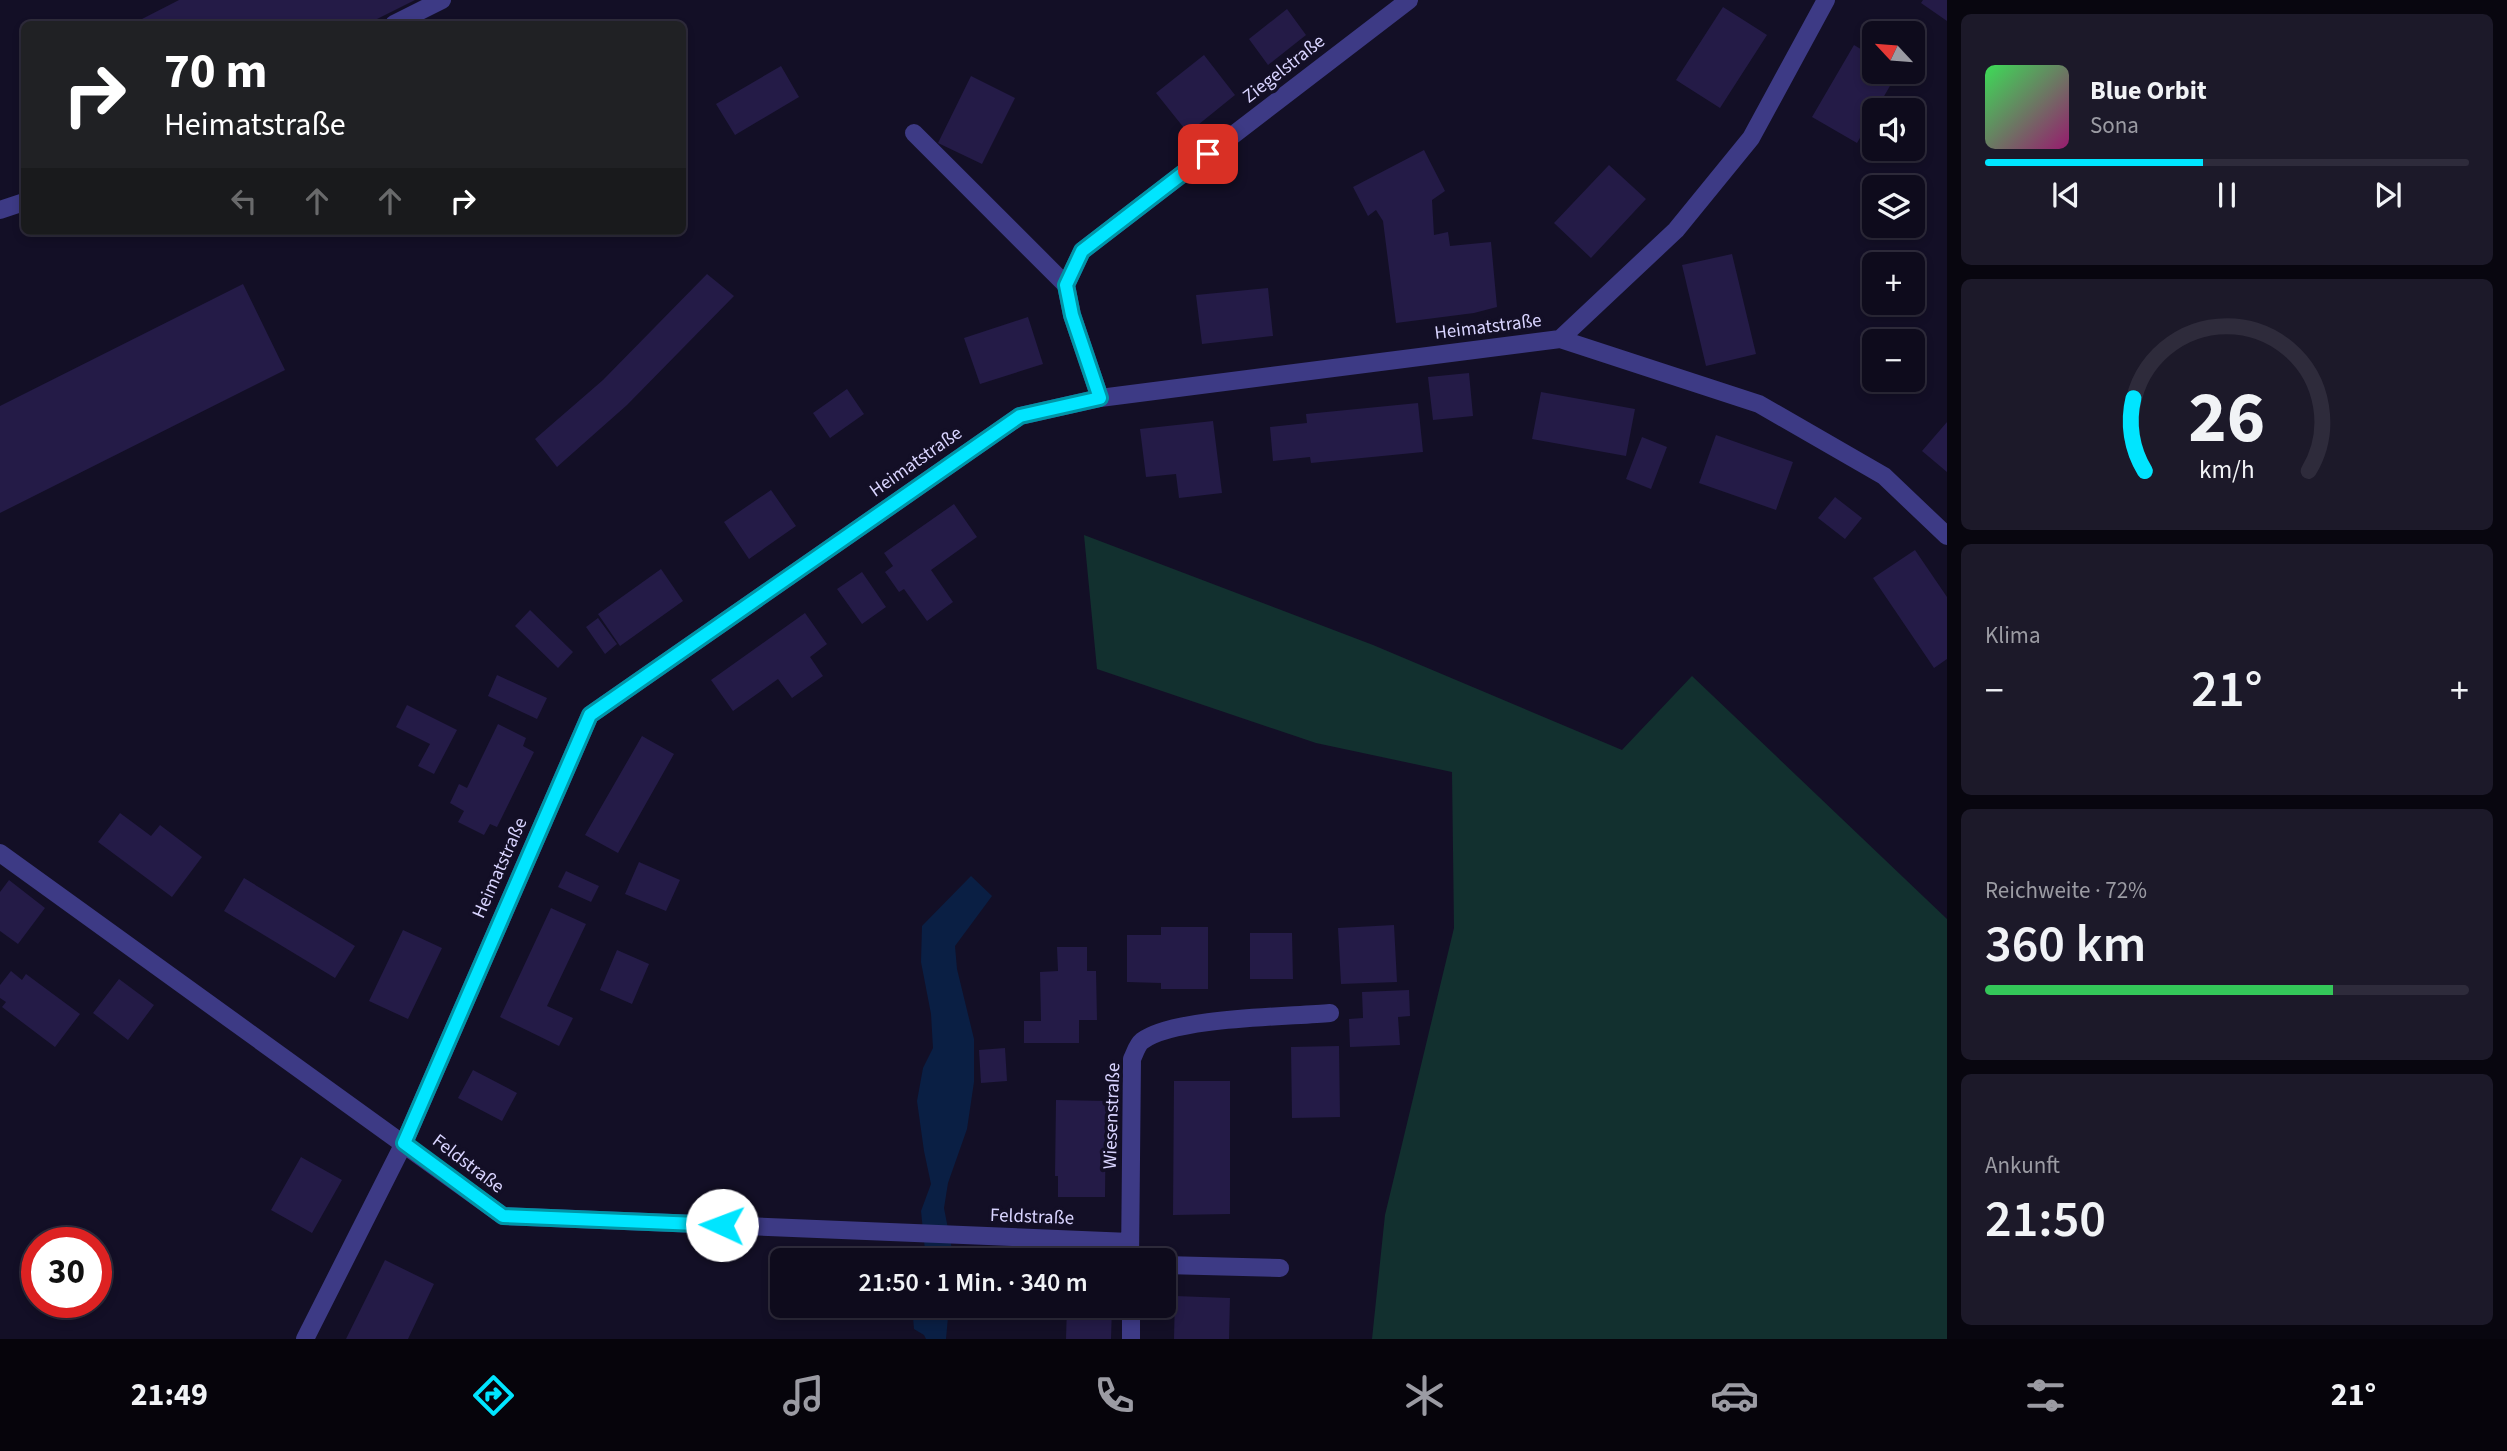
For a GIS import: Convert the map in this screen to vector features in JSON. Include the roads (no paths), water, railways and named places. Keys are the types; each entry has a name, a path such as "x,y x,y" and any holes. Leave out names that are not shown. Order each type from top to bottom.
{"street":[{"path":"400,21 442,0"},
{"name":"Ziegelstraße","path":"1066,285 1082,251 1409,0"},
{"path":"1560,340 1676,230 1751,138 1826,0"},
{"path":"914,133 1066,285 1072,315 1100,398"},
{"path":"0,210 21,203"},
{"name":"Heimatstraße","path":"305,1339 404,1143 590,715 1020,416 1100,398 1560,340 1759,404 1884,476 1947,536"},
{"name":"Feldstraße","path":"0,853 503,1216 1015,1237 1105,1248"},
{"name":"Wiesenstraße","path":"1130,1248 1132,1059 1140,1042 1164,1029 1221,1021 1330,1013"},
{"path":"1176,1265 1280,1268"},
{"path":"1130,1318 1131,1339"}],"water":[{"path":"971,876 992,896 955,946 957,969 974,1039 974,1082 967,1129 948,1183 944,1208 952,1248 925,1248 921,1211 931,1184 917,1101 923,1068 933,1048 931,1014 921,962 922,926"},
{"path":"913,1318 948,1318 946,1339 926,1339 914,1329"}]}
